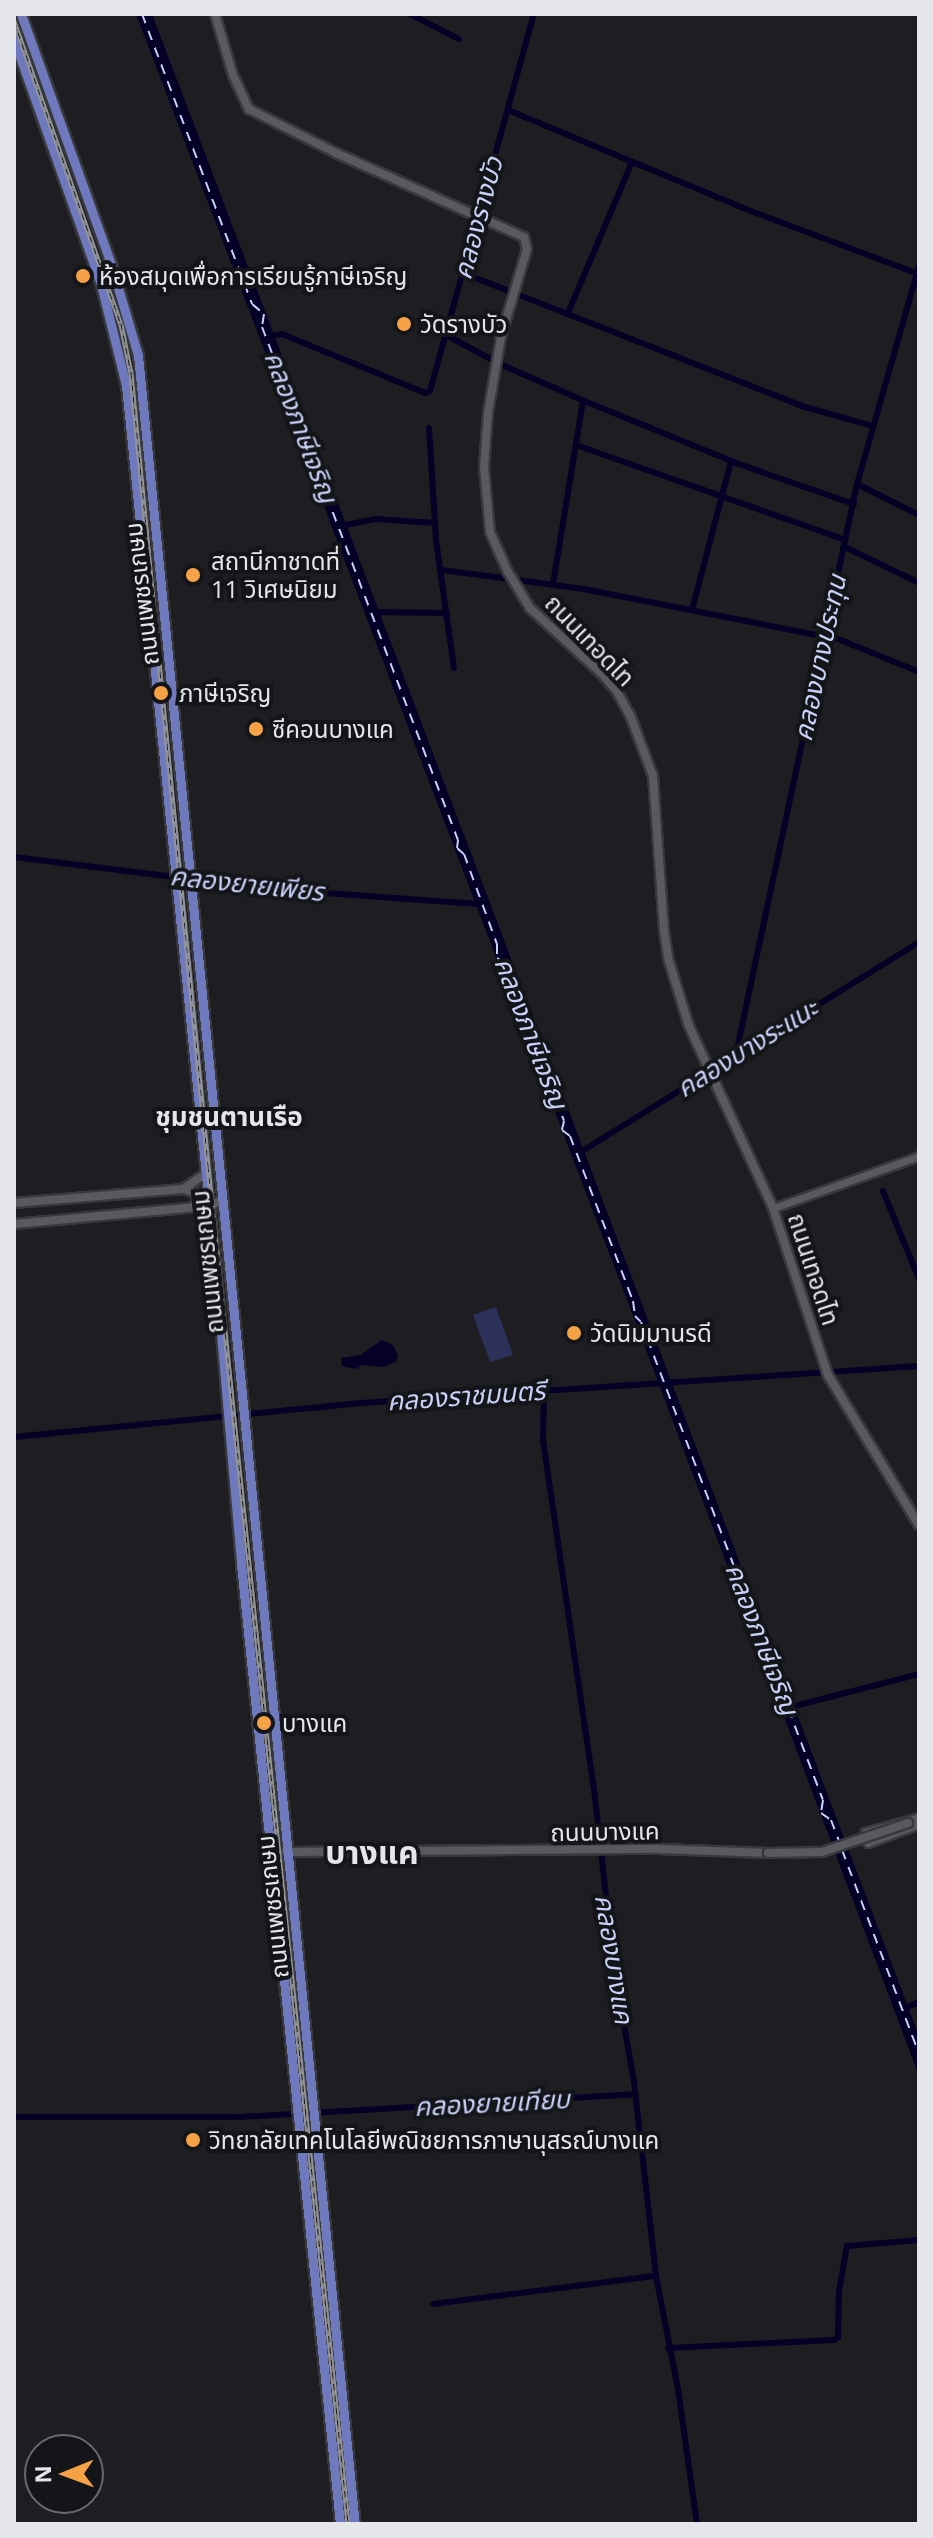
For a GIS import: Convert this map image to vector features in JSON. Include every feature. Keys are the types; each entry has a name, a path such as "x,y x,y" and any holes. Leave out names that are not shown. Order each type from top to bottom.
{"main road":[{"name":"ถนนเพชรเกษม","path":"21,14 111,264 138,355 332,2320 355,2524"},
{"name":"ถนนเทอดไท","path":"215,14 233,75 249,109 347,158 524,237 527,249 496,364 485,442 485,486 490,532 516,587 541,619 616,690 637,732 655,786 669,961 689,1026 773,1208 828,1375 919,1525"},
{"name":"ถนนเพชรเกษม","path":"14,40 101,285 122,363 340,2524"},
{"path":"23,63 32,67 38,60"},
{"path":"30,84 35,74 41,74 44,78"},
{"path":"189,1016 203,1019"},
{"path":"190,1028 203,1019"},
{"path":"183,1189 205,1174"},
{"path":"14,1203 183,1189 198,1194 198,1201 193,1207"},
{"path":"14,1224 208,1206 221,1201"},
{"name":"ถนนบางแค","path":"286,1852 822,1852 919,1820"},
{"path":"273,1873 276,1861 286,1852"},
{"path":"317,2302 331,2302"},
{"path":"319,2322 332,2320"}],"street":[{"path":"773,1208 919,1156"},
{"path":"919,1820 868,1843 863,1837 865,1832 895,1822 919,1820"}],"shaded area":[{"path":"496,1307 513,1355 490,1362 473,1315"}],"water":[{"name":"คลองภาษีเจริญ","path":"136,14 152,14 531,1011 919,2036 919,2076 651,1363"},
{"path":"382,1340 393,1345 398,1356 396,1362 383,1367 362,1365 356,1369 342,1366 341,1358 360,1355"}],"waterway":[{"path":"410,14 459,39"},
{"name":"คลองรางบัว","path":"266,337 282,334 425,393 430,391 534,14"},
{"path":"508,110 743,208 916,273"},
{"path":"568,313 632,162"},
{"name":"คลองบางประทุน","path":"736,1054 857,484 919,266"},
{"path":"463,273 805,407 869,425"},
{"path":"446,335 502,365 582,400 736,463 854,504"},
{"path":"553,584 583,401"},
{"path":"429,428 436,540 454,668"},
{"path":"576,445 846,540"},
{"path":"692,610 731,461"},
{"path":"857,484 919,515"},
{"path":"340,526 375,519 435,523"},
{"path":"845,547 919,583"},
{"path":"442,570 584,589 826,637"},
{"path":"371,612 447,613"},
{"path":"826,634 919,672"},
{"name":"คลองยายเพียร","path":"14,857 270,889 481,904"},
{"name":"คลองบางระแนะ","path":"579,1153 919,942"},
{"path":"883,1191 919,1279"},
{"name":"คลองราชมนตรี","path":"14,1437 361,1403 919,1366"},
{"name":"คลองบางแค","path":"544,1392 543,1440 595,1798 614,1968 634,2082 656,2276 678,2389 697,2524"},
{"name":"คลองภาษีเจริญ","path":"787,1708 919,1674"},
{"path":"903,2009 919,2002"},
{"name":"คลองยายเทียบ","path":"14,2117 240,2117 635,2094"},
{"path":"668,2348 834,2340 838,2337 839,2291 847,2246 919,2240"},
{"path":"433,2304 656,2276"}],"ferry route":[{"path":"142,14 252,304 264,314 262,327 458,840 457,848 464,854 497,944 497,958 506,964 564,1121 562,1130 570,1136 633,1301 635,1316 641,1322 823,1800 821,1813 831,1820 840,1844"},
{"path":"842,1850 919,2054"}],"railway":[{"path":"14,21 121,324 131,373 208,1166 348,2524"}],"place":[{"name":"ห้องสมุดเพื่อการเรียนรู้ภาษีเจริญ","path":"83,276"},
{"name":"วัดรางบัว","path":"404,324"},
{"name":"สถานีกาชาดที่ 11 วิเศษนิยม","path":"193,575"},
{"name":"ภาษีเจริญ","path":"161,693"},
{"name":"ซีคอนบางแค","path":"256,729"},
{"name":"วัดนิมมานรดี","path":"574,1333"},
{"name":"บางแค","path":"264,1723"},
{"name":"วิทยาลัยเทคโนโลยีพณิชยการภาษานุสรณ์บางแค","path":"193,2140"}],"district":[{"name":"ชุมชนตานเรือ","path":"229,1117"},
{"name":"บางแค","path":"372,1852"}]}
